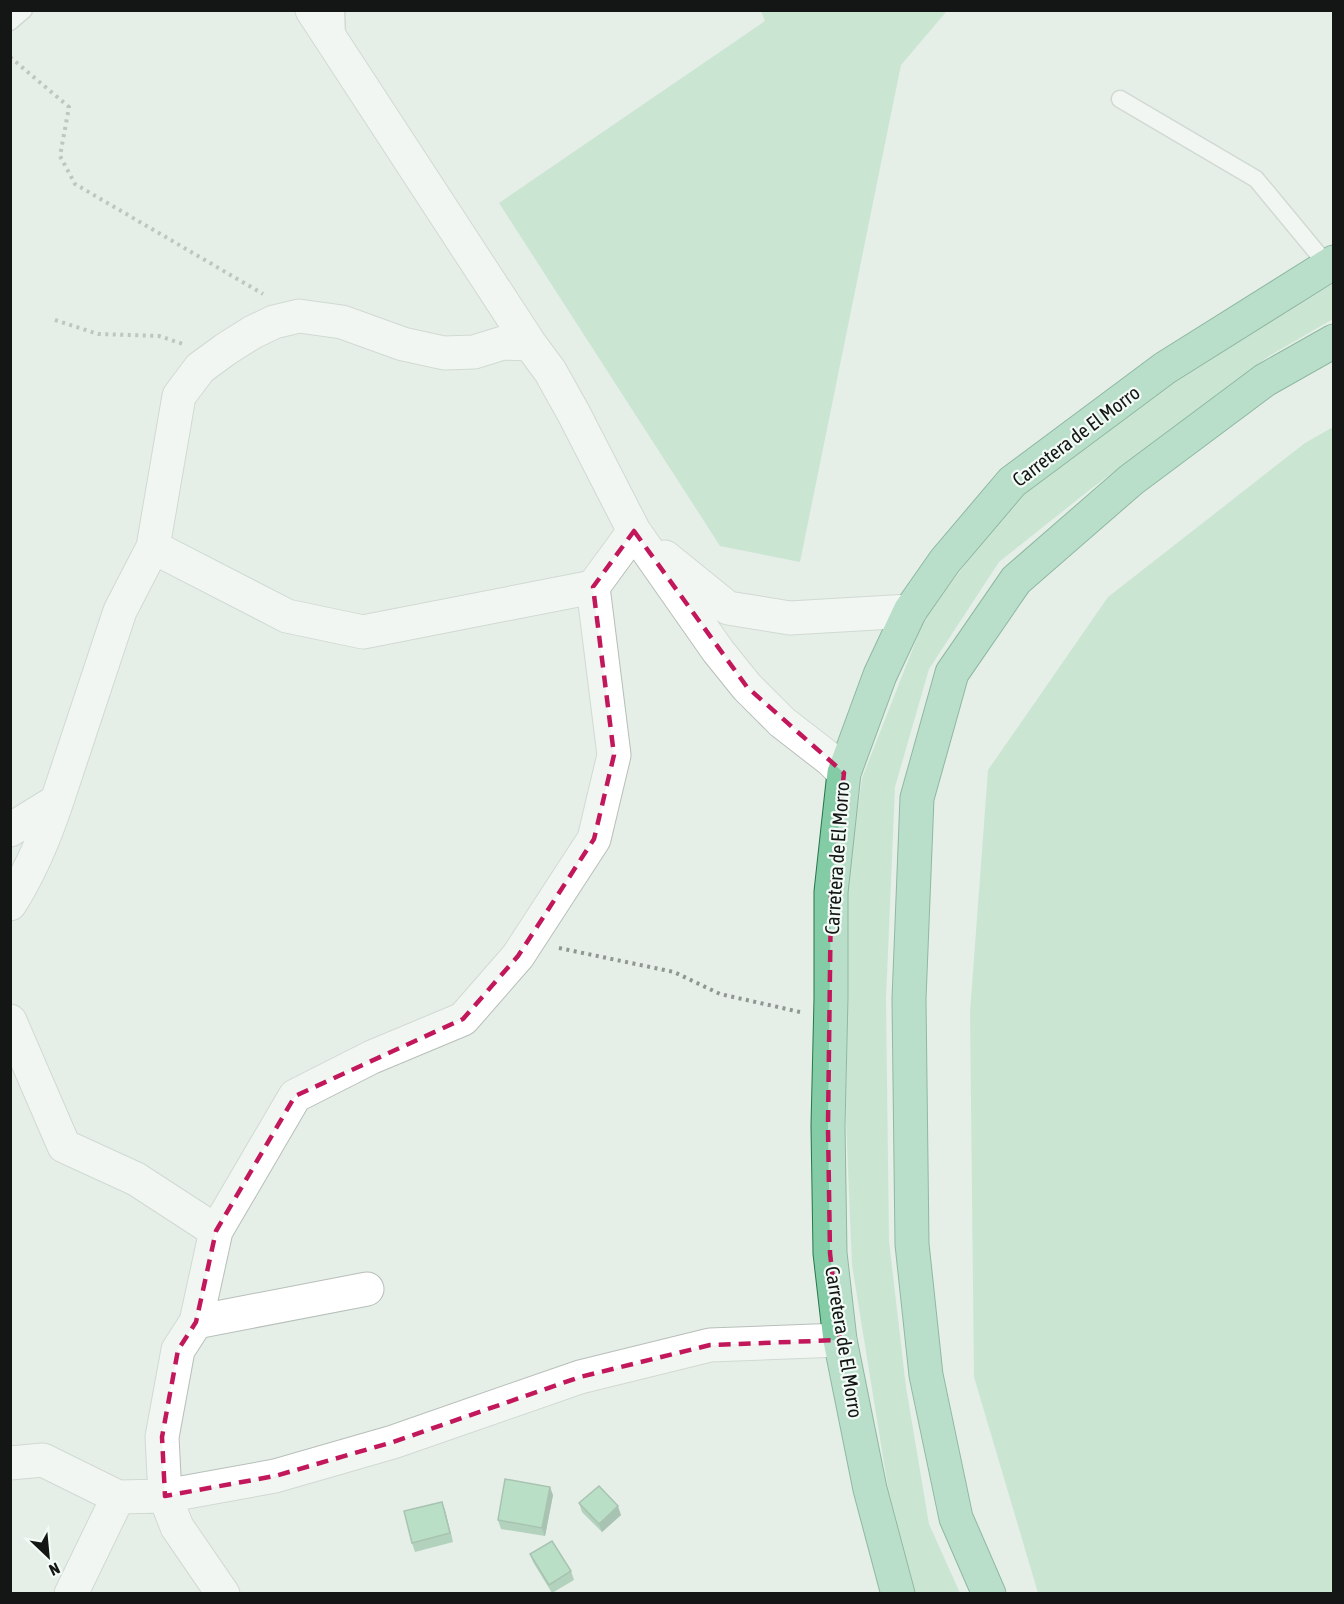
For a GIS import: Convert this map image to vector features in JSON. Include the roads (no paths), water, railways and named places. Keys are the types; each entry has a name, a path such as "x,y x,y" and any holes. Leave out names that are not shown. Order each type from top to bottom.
{"main road":[{"name":"Carretera de El Morro","path":"898,1593 870,1489 840,1340 830,1253 828,1126 831,892 844,773 880,675 910,611 945,561 1012,482 1165,368 1331,264"},
{"path":"989,1593 956,1518 926,1375 912,1244 909,999 917,798 952,673 1016,580 1131,480 1265,380 1334,341"}],"street":[{"path":"312,10 530,344 550,371 634,531 718,651 747,687 782,722 844,773"},
{"path":"10,904 43,843 120,611 153,548 179,396 200,368 253,332 274,322 299,316 342,322 403,344 444,353 474,352 503,343 530,344"},
{"path":"153,548 287,616 363,632 593,587 634,531"},
{"path":"634,531 728,608 790,618 910,611"},
{"path":"223,1593 177,1527 165,1496 162,1437 178,1350 196,1322 216,1231 295,1096 372,1057 463,1019 518,956 594,839 614,755 593,587"},
{"path":"10,830 57,801"},
{"path":"10,1021 64,1146 136,1179 216,1231"},
{"path":"196,1322 367,1289"},
{"path":"10,1463 44,1460 118,1497 165,1496 275,1476 393,1442 580,1377 710,1345 840,1340"},
{"path":"71,1593 118,1497"}],"lane":[{"path":"10,22 24,10"},
{"path":"336,10 338,50"},
{"path":"1119,99 1256,179 1331,264"}]}
